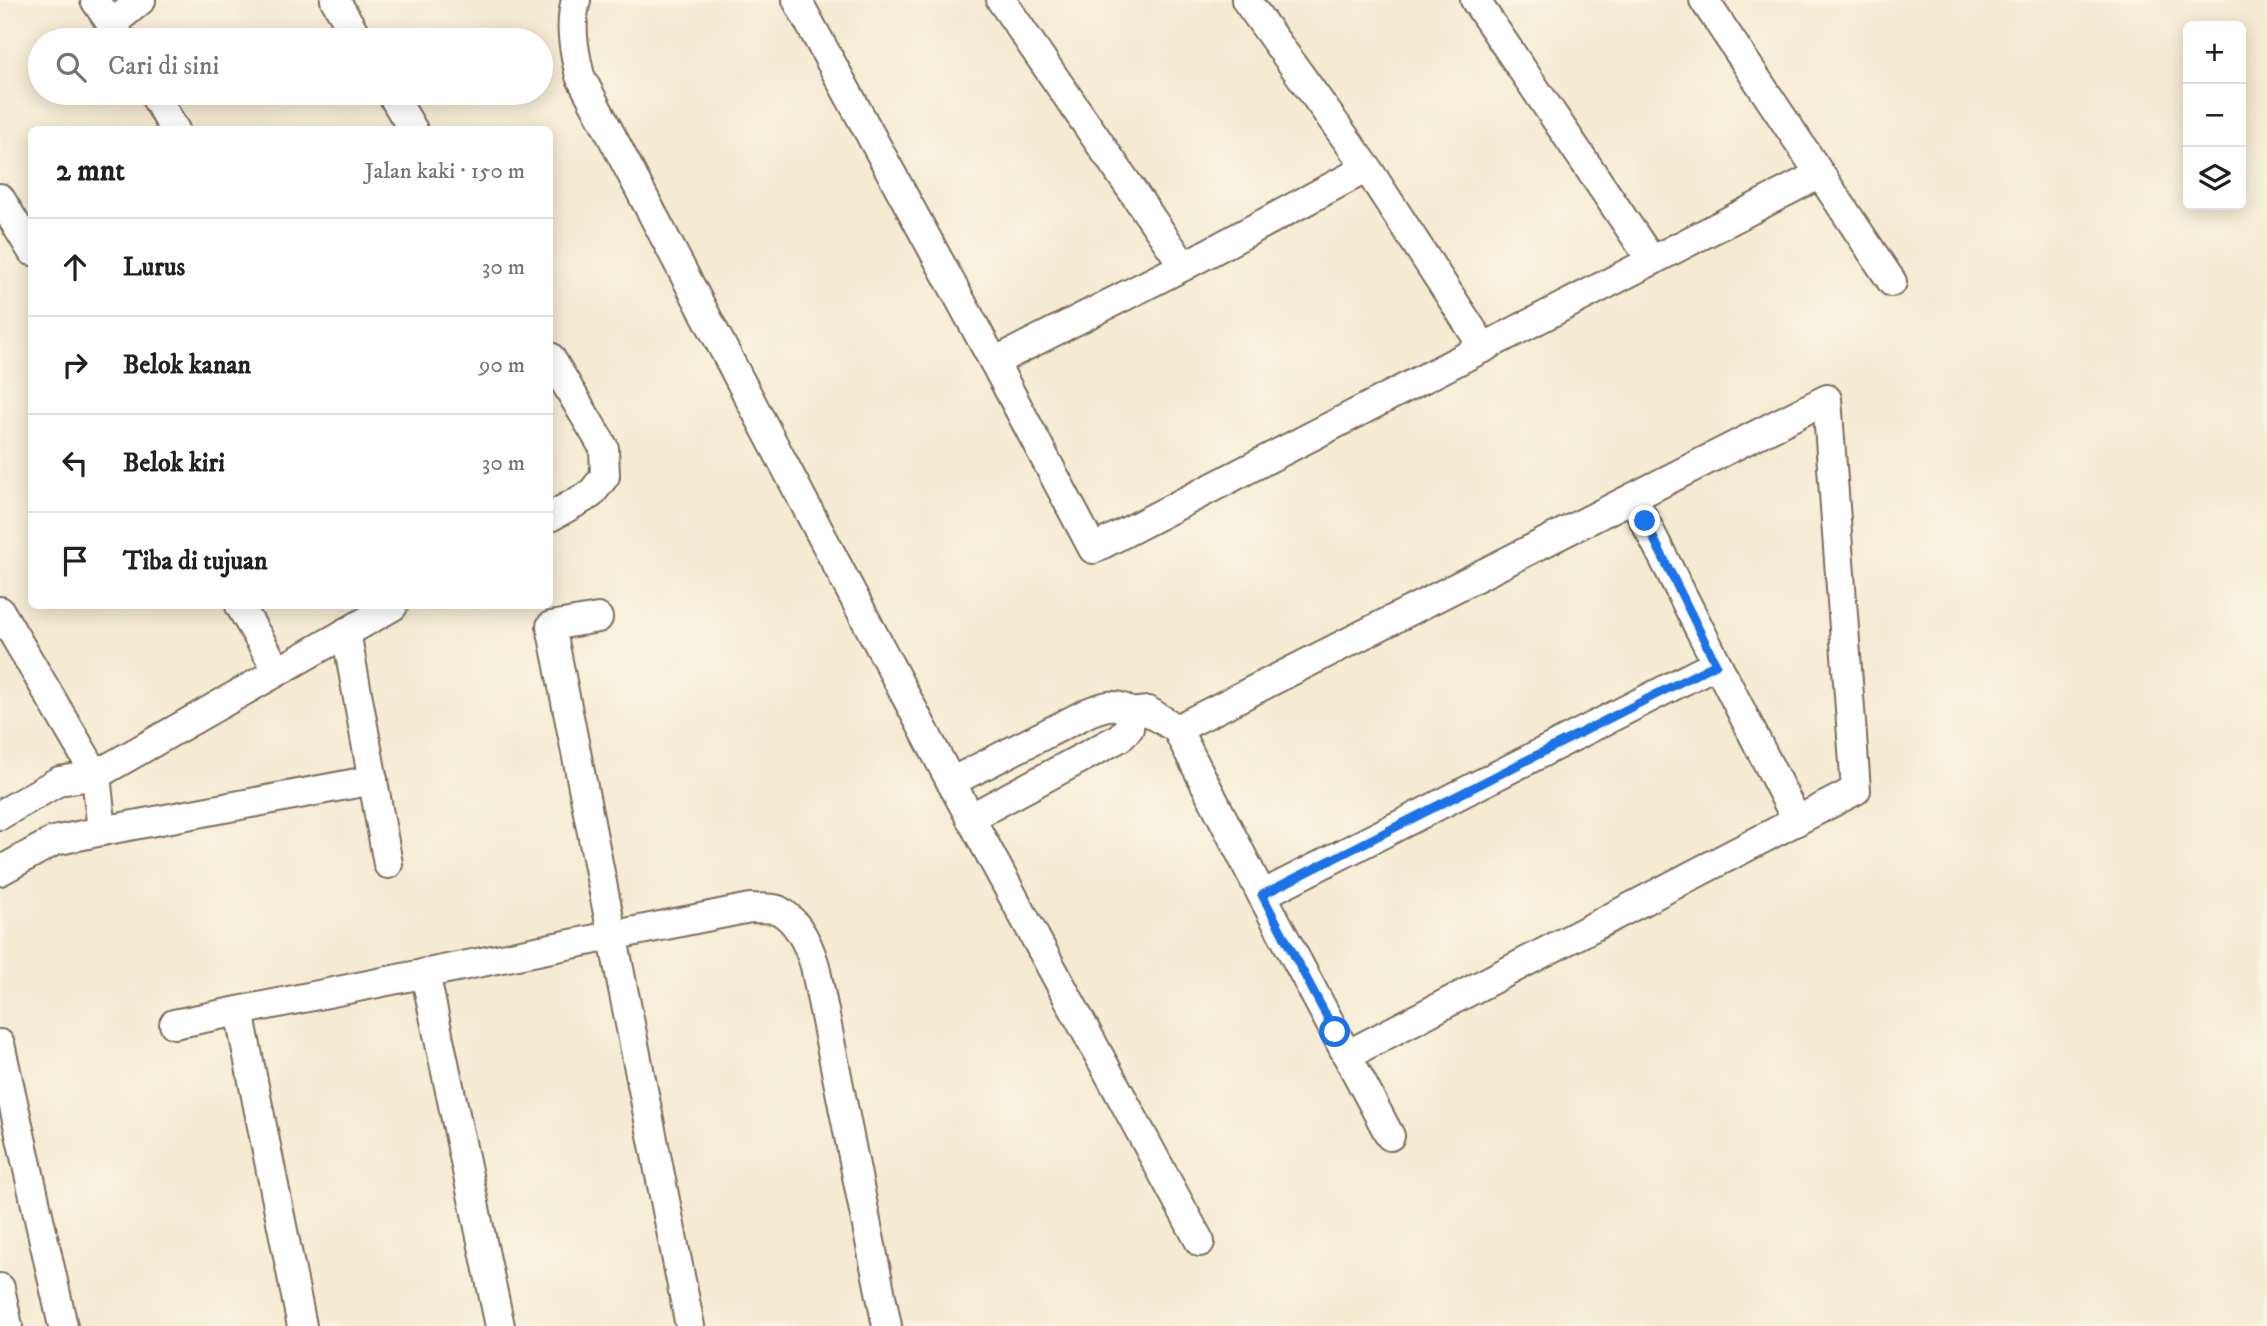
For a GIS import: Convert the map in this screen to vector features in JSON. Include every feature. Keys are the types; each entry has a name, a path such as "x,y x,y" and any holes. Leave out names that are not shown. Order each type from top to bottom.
{"street":[{"path":"95,0 114,28"},
{"path":"120,28 141,0"},
{"path":"335,0 352,28"},
{"path":"576,0 572,14 573,47 580,76 970,818 1200,1242"},
{"path":"773,0 801,8 1093,550 1821,174"},
{"path":"1001,0 1184,266"},
{"path":"1246,0 1367,168 1484,348"},
{"path":"1475,0 1653,261"},
{"path":"1704,0 1892,282"},
{"path":"160,105 173,126"},
{"path":"398,105 411,126"},
{"path":"994,362 1184,266 1367,168"},
{"path":"0,198 28,244"},
{"path":"553,362 604,447 605,476 591,494 553,515"},
{"path":"1177,729 1827,399 1856,790 1347,1055"},
{"path":"1633,498 1797,821"},
{"path":"242,609 278,671"},
{"path":"0,815 59,781 96,775 388,609"},
{"path":"0,611 96,775 102,831"},
{"path":"598,618 551,626 690,1326"},
{"path":"346,632 388,864"},
{"path":"1262,895 1716,664"},
{"path":"951,782 1088,712 1109,705 1123,707 1130,713 1148,711 1177,729 1390,1136"},
{"path":"970,818 1119,738 1129,727 1130,713"},
{"path":"0,871 54,841 373,780"},
{"path":"174,1024 750,908 776,909 789,917 801,933 815,966 887,1326"},
{"path":"425,974 500,1326"},
{"path":"239,1011 302,1326"},
{"path":"0,1044 63,1326"},
{"path":"0,1288 8,1326"}],"route":[{"path":"1335,1032 1262,895 1716,664 1645,521"}]}
